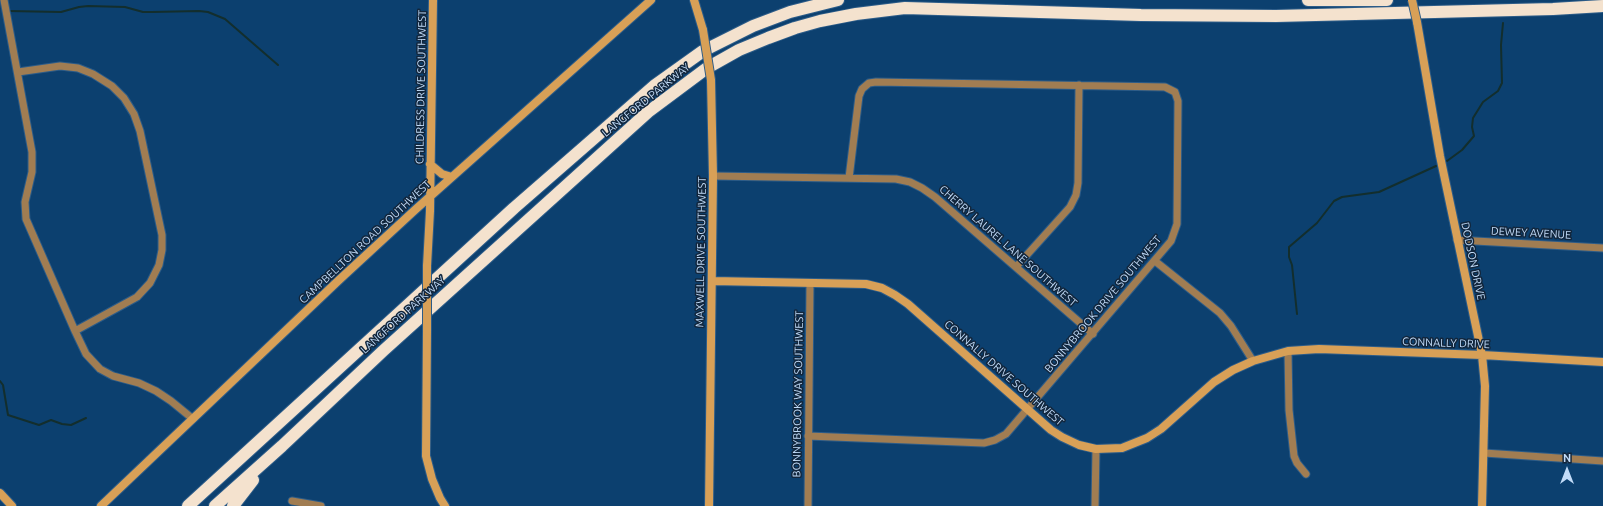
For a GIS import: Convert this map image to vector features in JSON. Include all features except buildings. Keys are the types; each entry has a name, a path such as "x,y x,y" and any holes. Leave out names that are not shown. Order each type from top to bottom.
{"highway":[{"name":"LANGFORD PARKWAY","path":"188,506 514,208 654,86 703,51 747,29 790,12 838,0"},
{"path":"1308,0 1386,0"},
{"name":"LANGFORD PARKWAY","path":"215,506 282,446 401,334 648,112 707,68 739,50 795,28 856,14 904,8 1141,15 1276,16 1553,9 1603,6"},
{"path":"233,506 282,446"}],"street":[{"path":"4,0 32,152 32,172 25,202 26,219 75,331 86,354 100,369 113,376 139,383 156,391 193,419"},
{"name":"CHILDRESS DRIVE SOUTHWEST","path":"433,0 430,197 427,266 426,456 432,479 445,506"},
{"name":"CAMPBELLTON ROAD SOUTHWEST","path":"101,506 430,197 651,0"},
{"name":"MAXWELL DRIVE SOUTHWEST","path":"694,0 703,30 711,80 713,176 709,506"},
{"name":"DODSON DRIVE","path":"1412,0 1440,156 1482,355 1485,386 1482,506"},
{"path":"18,72 60,66 78,68 93,74 112,86 124,98 134,114 140,131 162,235 162,250 159,265 150,283 137,297 75,331"},
{"name":"BONNYBROOK DRIVE SOUTHWEST","path":"808,436 984,443 995,440 1006,434 1171,241 1177,224 1178,101 1176,92 1165,86 869,83 862,89 859,96 849,178"},
{"path":"1016,267 1070,207 1076,195 1078,183 1079,85"},
{"path":"430,164 442,174 452,177"},
{"name":"CHERRY LAUREL LANE SOUTHWEST","path":"713,176 896,179 910,182 935,197 1093,334"},
{"name":"DEWEY AVENUE","path":"1458,240 1603,248"},
{"path":"1155,261 1220,313 1231,326 1253,361"},
{"name":"CONNALLY DRIVE SOUTHWEST","path":"712,281 866,284 882,288 908,304 1028,410 1062,437 1079,445 1096,448 1122,448 1147,438 1161,429 1214,382 1233,370 1253,361 1288,351"},
{"name":"BONNYBROOK WAY SOUTHWEST","path":"808,506 810,283"},
{"name":"CONNALLY DRIVE","path":"1288,351 1319,349 1482,355 1603,362"},
{"path":"1288,351 1290,410 1294,456 1297,463 1306,474"},
{"path":"1096,448 1096,506"},
{"path":"1484,453 1603,461"},
{"path":"0,493 12,506"},
{"path":"292,501 321,506"}],"waterway":[{"path":"8,11 61,12 88,6 125,7 143,12 208,12 225,19 278,65"},
{"path":"1447,161 1462,150 1474,136 1472,127 1473,118 1483,102 1498,91 1502,83 1501,45 1503,23"},
{"path":"1297,314 1289,247 1317,223 1334,201 1342,197 1379,192 1436,166"},
{"path":"0,381 3,385 8,415 39,425 51,420 62,424 71,425 86,418"}]}
